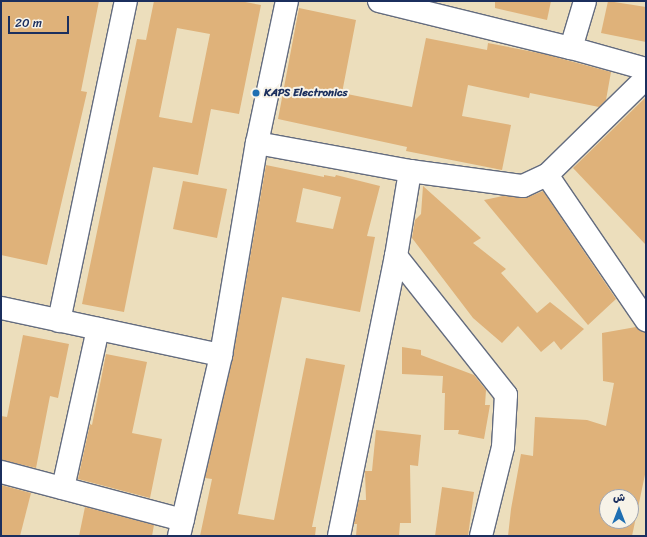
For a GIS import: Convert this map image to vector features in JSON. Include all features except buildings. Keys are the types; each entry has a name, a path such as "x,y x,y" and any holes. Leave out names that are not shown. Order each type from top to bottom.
{"street":[{"path":"59,321 126,1"},
{"path":"1,472 63,488 181,528 221,355 257,143 286,1"},
{"path":"379,1 424,7 646,69"},
{"path":"571,48 585,1"},
{"path":"257,143 410,171 523,186 547,175 646,78"},
{"path":"339,536 396,256 410,171"},
{"path":"547,175 646,320"},
{"path":"396,256 506,395 504,446 480,536"},
{"path":"1,308 221,355"},
{"path":"63,488 98,329"}],"place":[{"name":"KAPS Electronics","path":"256,93"}]}
